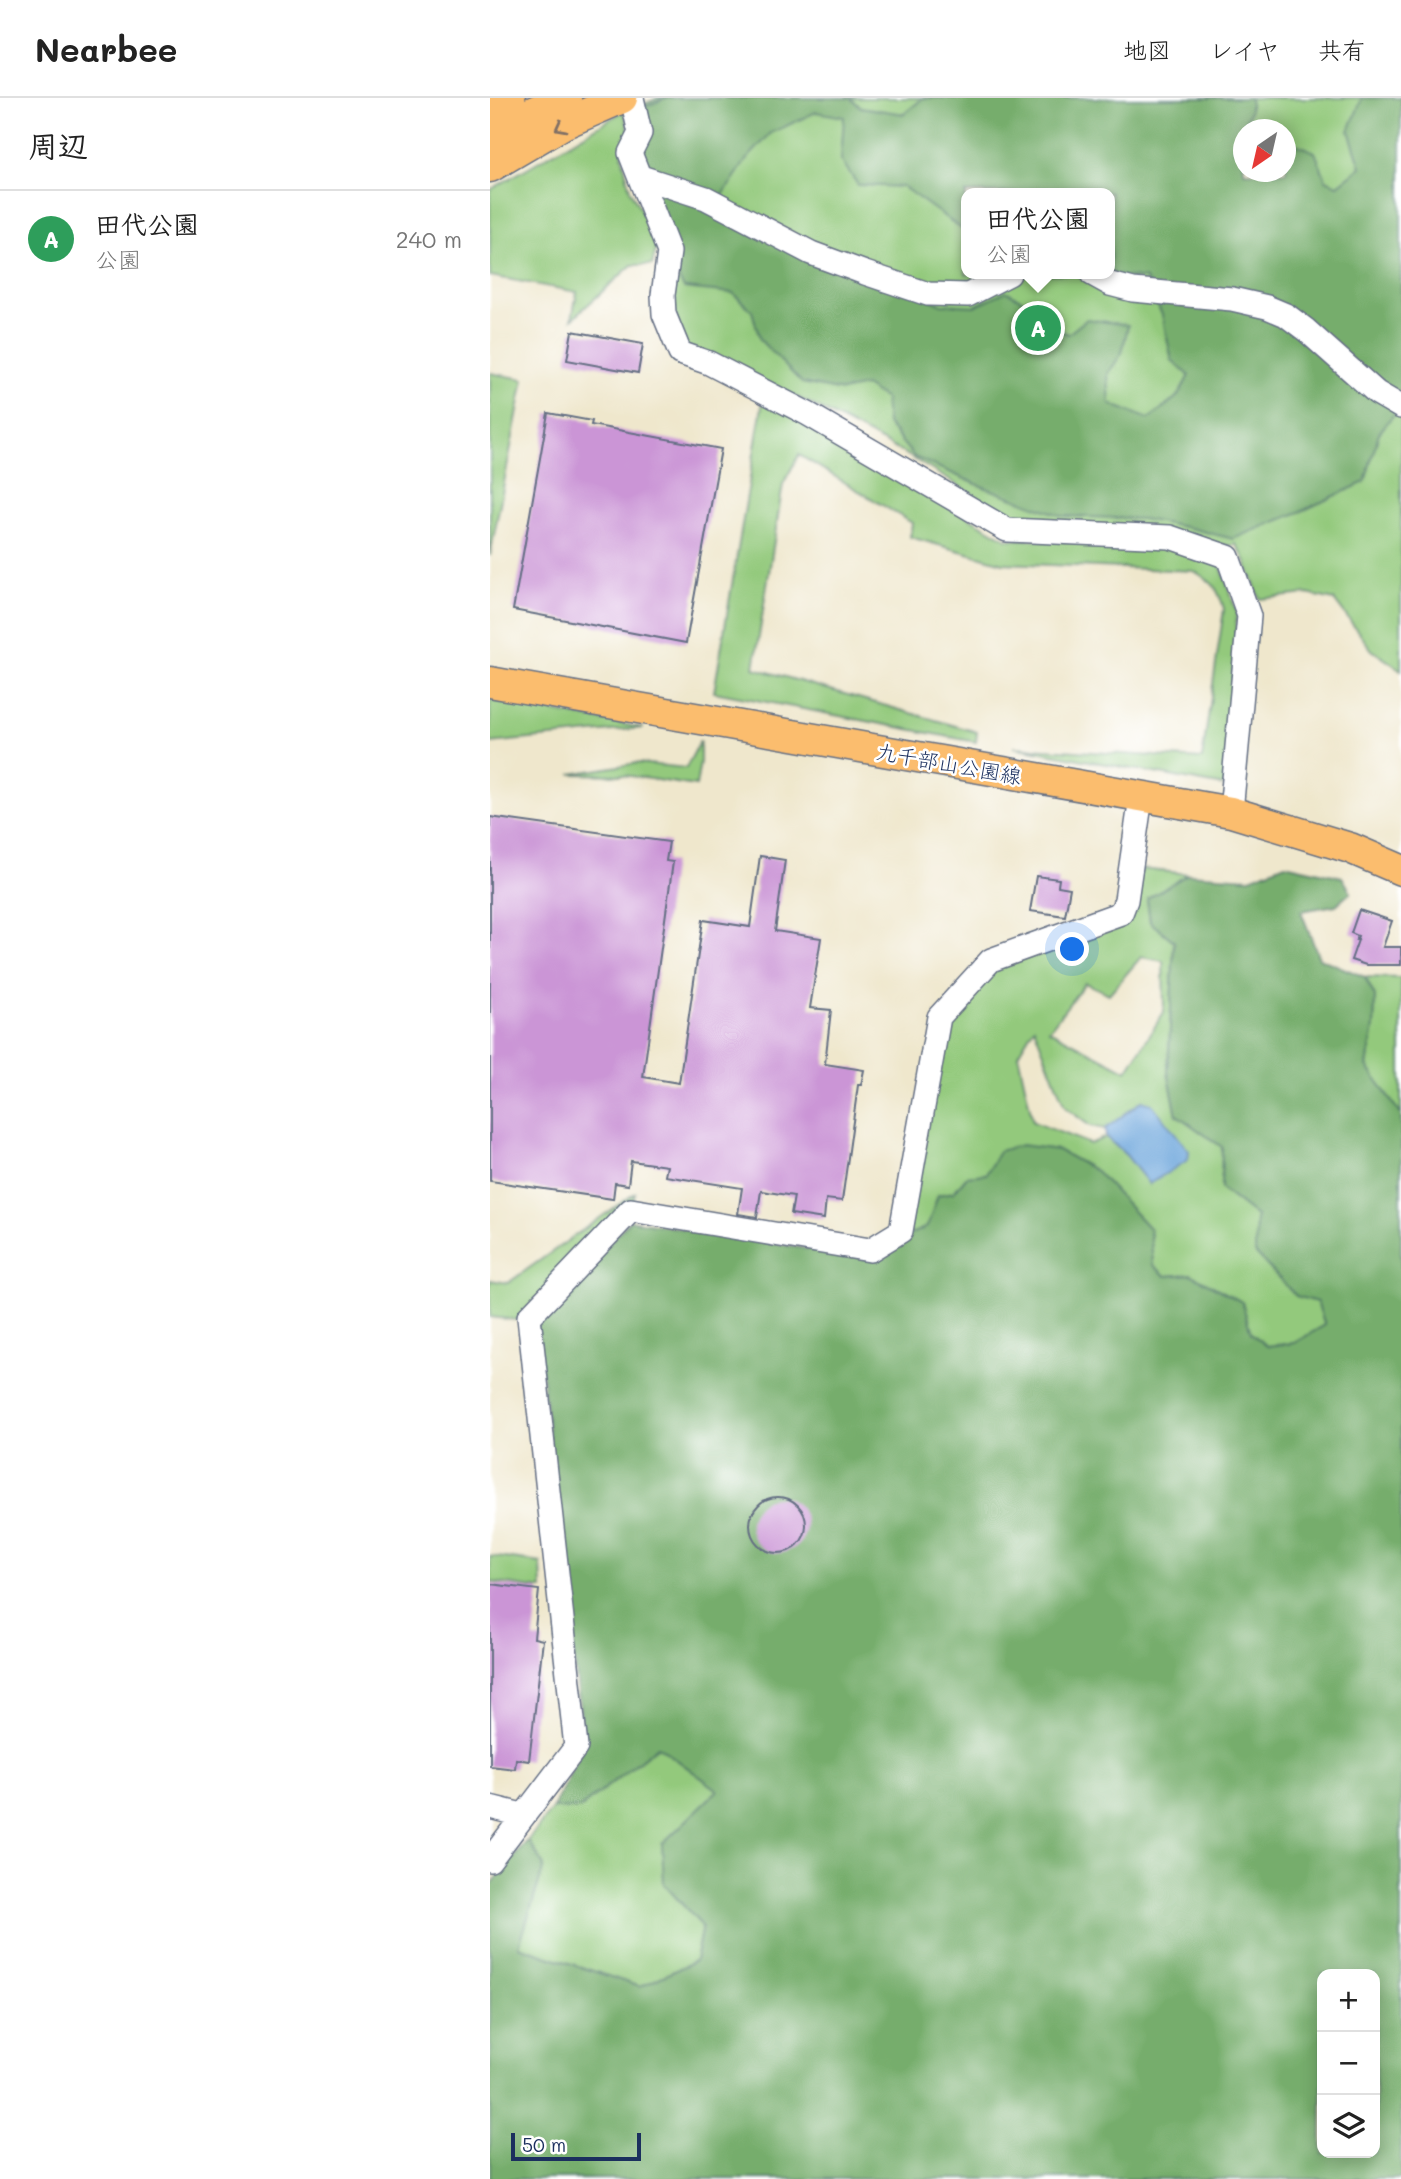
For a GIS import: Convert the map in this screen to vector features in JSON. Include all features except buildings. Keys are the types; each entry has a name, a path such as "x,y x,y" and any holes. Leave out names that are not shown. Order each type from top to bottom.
{"main road":[{"path":"490,109 510,98"},
{"path":"490,135 525,115 566,98"},
{"path":"490,167 563,124 629,105"},
{"name":"九千部山公園線","path":"490,681 1231,812 1350,848 1401,870"}],"street":[{"path":"629,105 640,133 630,153 669,251 663,295 664,314 680,353 709,363 796,407 1007,530 1170,537 1228,557 1249,616 1231,812"},
{"path":"641,177 706,198 811,253 928,294 968,295 999,279"},
{"path":"1101,279 1133,290 1232,299 1267,307 1286,315 1377,393 1401,407"},
{"path":"490,1860 576,1747 529,1317 631,1210 870,1250 901,1231 939,1017 991,960 1121,913 1126,900 1141,797"},
{"path":"490,1807 522,1815"}],"green space":[{"path":"658,98 1401,98 1401,670 1372,650 1334,600 1307,594 1260,599 1236,544 1232,546 1011,517 902,452 809,403 682,345 641,166 640,106"},
{"path":"665,98 850,98 861,107 904,114 923,98 1250,98 1247,119 1233,119 1233,182 1296,182 1296,144 1315,152 1326,180 1338,185 1361,167 1349,131 1362,98 1401,98 1401,406 1379,433 1365,482 1233,539 1142,519 1062,516 981,486 914,457 887,424 885,399 865,386 842,391 802,383 760,340 752,311 733,293 684,288 674,271 648,188 672,191 941,304 975,306 1006,291 1036,307 1045,324 1068,334 1087,319 1128,325 1122,353 1108,374 1110,404 1149,419 1179,395 1189,375 1172,361 1162,315 1146,279 1115,275 1115,188 961,188 961,228 903,187 858,185 841,160 844,117 816,112 771,133 747,159 721,198 661,172 643,161 643,108"},
{"path":"624,111 630,133 622,155 630,190 658,242 652,265 632,265 572,319 577,292 490,276 490,190"},
{"path":"490,373 524,379 490,556"},
{"path":"763,400 1007,539 1171,544 1220,564 1237,613 1224,786 1014,747 1202,759 1224,609 1217,590 1206,579 1194,571 1003,563 910,537 912,523 799,455 783,484 754,668 977,732 976,742 714,692"},
{"path":"490,700 643,728 490,743"},
{"path":"700,741 696,786 624,775 571,774 637,763 686,768"},
{"path":"1285,864 1342,877 1351,892 1336,905 1301,911 1319,958 1365,977 1375,997 1374,1027 1367,1066 1401,1115 1401,2179 490,2179 490,1886 528,1840 544,1866 519,1946 640,1987 695,1961 702,1926 664,1884 662,1844 718,1790 658,1746 579,1809 553,1808 584,1745 536,1322 630,1220 870,1259 906,1236 927,1227 938,1195 954,1192 967,1176 986,1174 999,1151 1021,1145 1058,1150 1096,1171 1150,1229 1153,1265 1166,1276 1191,1274 1242,1302 1251,1333 1267,1346 1294,1343 1325,1325 1317,1302 1296,1296 1255,1253 1256,1216 1221,1189 1222,1147 1177,1115 1168,1072 1174,941 1150,922 1147,899 1188,874 1250,878"},
{"path":"1142,869 1188,874 1147,900 1150,922 1174,941 1168,1072 1177,1115 1222,1147 1221,1189 1256,1216 1296,1295 1317,1302 1325,1325 1294,1343 1267,1346 1191,1274 1166,1276 1153,1265 1150,1229 1000,1151 986,1174 967,1176 954,1192 938,1195 928,1227 906,1236 943,1023 999,966 1126,921","holes":["1141,957 1163,961 1164,1012 1127,1071 1049,1030 1085,983 1109,994","1034,1027 1065,1107 1090,1126 1105,1129 1142,1101 1149,1184 1126,1155 1106,1137 1090,1144 1033,1122 1018,1054"]},
{"path":"1365,977 1401,978 1401,1115 1367,1066 1374,1027 1375,997"},
{"path":"635,1193 633,1202 516,1320 490,1317 490,1280 508,1283"},
{"path":"490,1556 541,1563 542,1589 490,1582"},
{"path":"658,1746 718,1790 664,1884 702,1926 695,1961 640,1987 519,1946 544,1866 528,1840 553,1808 579,1809"}],"water":[{"path":"1142,1101 1152,1104 1189,1151 1188,1160 1149,1184 1126,1155 1106,1137 1105,1129"}],"place":[{"name":"田代公園","path":"1038,328"}]}
